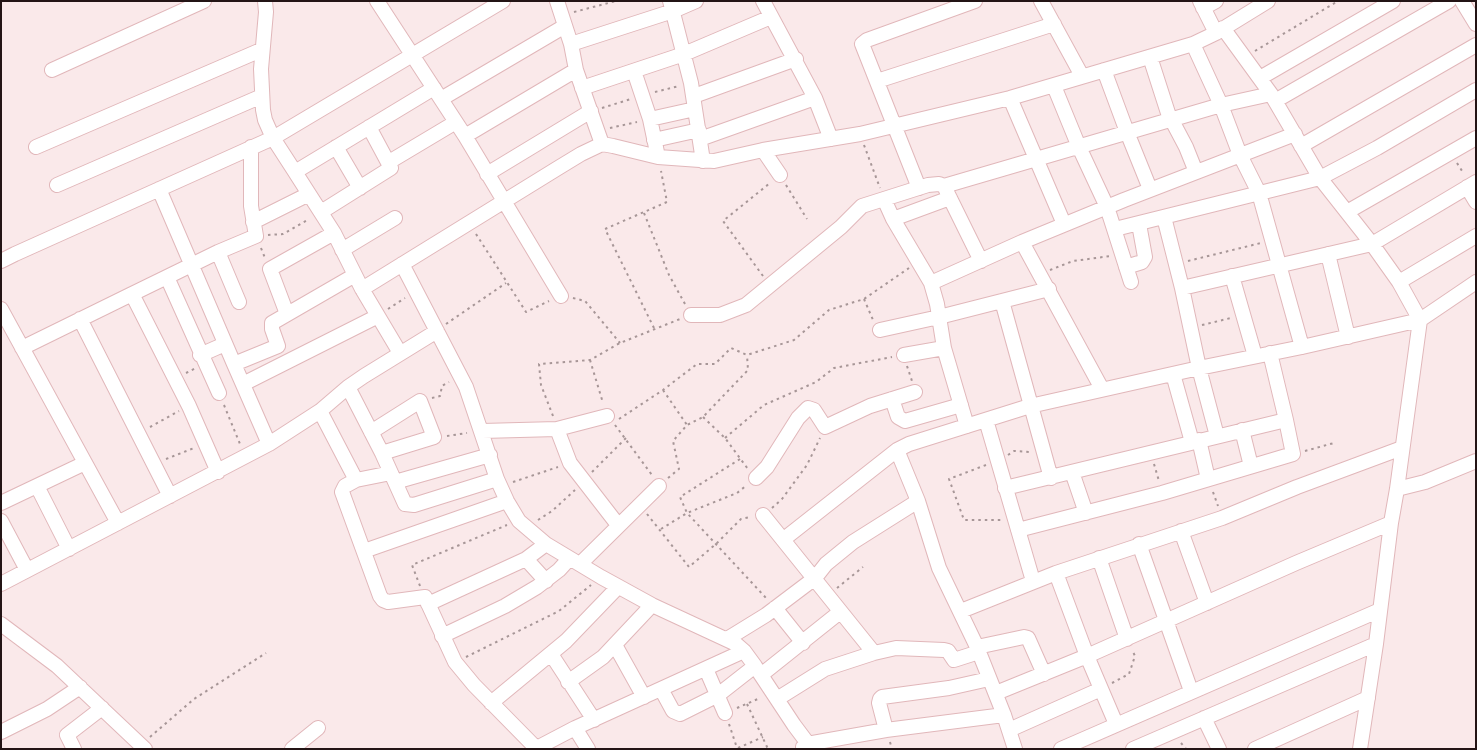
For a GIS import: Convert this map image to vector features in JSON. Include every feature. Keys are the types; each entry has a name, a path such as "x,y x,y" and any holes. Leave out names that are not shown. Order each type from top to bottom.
{"street":[{"path":"52,70 204,1"},
{"path":"265,1 266,12 261,50 262,96 265,120 273,138 334,233 362,288 400,352"},
{"path":"377,1 465,136 561,296"},
{"path":"1,261 273,138 503,1"},
{"path":"557,1 564,20 576,70 602,144"},
{"path":"570,44 672,6 696,1"},
{"path":"919,188 896,126 862,47 864,42 975,1"},
{"path":"1041,1 1082,76"},
{"path":"362,288 581,154 602,144 658,158 703,161 860,134 1010,98 1193,44 1268,1"},
{"path":"1260,78 1393,1"},
{"path":"893,219 947,192 1036,158 1173,121 1221,105 1273,97 1449,1"},
{"path":"1462,1 1476,24"},
{"path":"765,2 771,17 815,98 831,139"},
{"path":"1206,3 1220,30 1245,57 1273,97 1320,178 1399,282 1420,320 1376,644 1358,748"},
{"path":"672,6 695,103 703,161"},
{"path":"582,88 684,54 771,17"},
{"path":"295,172 369,127 437,94 564,20"},
{"path":"877,82 1054,24"},
{"path":"1193,44 1221,105 1240,155 1259,194 1302,347"},
{"path":"931,283 1022,242 1150,189 1240,155 1298,140 1476,45"},
{"path":"36,147 261,50"},
{"path":"1150,57 1166,107 1196,172"},
{"path":"650,119 695,103 796,60"},
{"path":"465,136 576,70"},
{"path":"1104,70 1150,189"},
{"path":"634,71 650,119 658,158"},
{"path":"1054,86 1106,207 1131,282"},
{"path":"1115,230 1320,178 1475,92"},
{"path":"57,185 262,96"},
{"path":"654,140 700,135 815,98"},
{"path":"1010,98 1064,224"},
{"path":"487,174 591,111"},
{"path":"389,162 456,122"},
{"path":"321,212 390,170 389,162 369,127"},
{"path":"1347,212 1476,138"},
{"path":"251,147 251,206 255,229"},
{"path":"336,147 360,188"},
{"path":"763,150 780,175"},
{"path":"691,315 720,315 746,305 841,227 857,209 934,184 947,192 981,261"},
{"path":"1182,288 1372,244 1471,184 1476,202"},
{"path":"159,189 193,264 225,344 269,444"},
{"path":"22,348 218,252 309,194"},
{"path":"884,199 893,219 931,283 944,348 968,426"},
{"path":"342,250 395,218"},
{"path":"1164,218 1217,436"},
{"path":"1125,261 1142,262 1145,259 1139,224"},
{"path":"287,314 270,269 334,233"},
{"path":"1399,282 1476,236"},
{"path":"1022,242 1102,389"},
{"path":"218,252 239,302"},
{"path":"1328,254 1348,336"},
{"path":"402,264 461,376 470,396 499,483 507,501 523,525 546,544 618,587 652,605 727,639 744,651 775,696 806,747 886,730 1004,715"},
{"path":"284,363 271,326 275,321 355,275"},
{"path":"1232,276 1255,356"},
{"path":"167,277 219,394"},
{"path":"784,539 897,450 909,444 1030,406 1420,320 1476,282"},
{"path":"880,330 1048,289"},
{"path":"132,294 189,406 218,472"},
{"path":"1002,301 1051,478"},
{"path":"1,309 7,334 22,348 118,523"},
{"path":"243,384 378,316"},
{"path":"80,319 170,496"},
{"path":"1,584 269,444 320,411 348,387 400,352 437,331"},
{"path":"202,359 225,344"},
{"path":"234,364 278,346"},
{"path":"904,355 944,348"},
{"path":"1017,525 1086,513 1208,480 1293,454 1270,353"},
{"path":"1173,374 1208,480"},
{"path":"348,387 382,453 403,502 409,506 499,483"},
{"path":"756,478 773,459 805,410 811,408 825,427 870,406 915,392"},
{"path":"892,399 898,418 905,420 961,405"},
{"path":"371,432 420,401 434,438 382,453"},
{"path":"320,411 356,480"},
{"path":"482,431 557,429 607,416"},
{"path":"986,420 1033,581"},
{"path":"1005,488 1286,420"},
{"path":"557,429 570,464 618,525"},
{"path":"1242,430 1251,466"},
{"path":"961,610 1033,581 1222,518 1297,487 1402,448"},
{"path":"897,450 918,501 939,568 961,610 978,650 996,693 1015,749"},
{"path":"490,455 393,478 356,480 345,486 342,492 377,591 383,600 388,602 426,601 526,559 546,544"},
{"path":"1397,489 1425,482 1476,461"},
{"path":"1,503 85,464"},
{"path":"1072,472 1086,513"},
{"path":"37,486 69,549"},
{"path":"442,636 505,606 546,581 618,525 660,486"},
{"path":"364,550 507,501"},
{"path":"727,639 775,608 815,578 826,564 853,542 918,501"},
{"path":"763,515 874,653"},
{"path":"1,521 27,570"},
{"path":"996,693 1166,622 1296,563 1391,523"},
{"path":"1181,531 1207,603"},
{"path":"1140,544 1192,692"},
{"path":"1099,558 1127,638"},
{"path":"526,559 546,581"},
{"path":"1056,573 1087,656 1116,724"},
{"path":"491,703 551,654 618,587"},
{"path":"426,601 455,662 491,703 536,748 575,728 744,651"},
{"path":"568,682 591,666 615,645 652,605"},
{"path":"775,608 802,643"},
{"path":"1061,749 1380,610"},
{"path":"661,689 674,711 678,714 683,713 718,695 802,643 840,612"},
{"path":"1,624 57,666 143,747"},
{"path":"775,696 825,669 874,653 896,648 944,650 948,651 954,660 978,650 1024,637 1028,638 1044,674"},
{"path":"1132,749 1376,644"},
{"path":"615,645 644,697"},
{"path":"551,654 594,720"},
{"path":"706,668 725,713"},
{"path":"886,730 879,703 882,697 949,688 989,679"},
{"path":"1,732 47,709 80,687"},
{"path":"1009,730 1101,689"},
{"path":"1255,749 1368,698"},
{"path":"74,749 67,735 102,708"},
{"path":"1204,718 1219,749"},
{"path":"292,749 318,728"},
{"path":"575,728 588,749"}],"path":[{"path":"564,20 616,1"},
{"path":"1245,57 1338,1"},
{"path":"598,130 650,119"},
{"path":"860,134 884,199"},
{"path":"1450,153 1471,184"},
{"path":"654,328 605,230 667,202 658,158"},
{"path":"770,286 724,221 780,175 807,220"},
{"path":"255,229 283,234 321,212"},
{"path":"557,429 541,385 539,364 590,360 620,343 691,315 668,275 644,213"},
{"path":"469,224 506,284 526,312 561,296 585,301 620,343"},
{"path":"255,229 270,269"},
{"path":"1176,264 1273,240"},
{"path":"1040,274 1073,261 1125,261"},
{"path":"747,355 748,370 703,417 686,425 673,441 679,469 660,486 613,423 663,390 697,364 715,364 731,348 747,355 794,340 829,310 864,299 918,262"},
{"path":"437,331 506,284"},
{"path":"378,316 416,290"},
{"path":"864,299 876,329 880,330"},
{"path":"1190,328 1242,315"},
{"path":"724,438 764,405 816,382 834,368 904,355 915,392"},
{"path":"175,379 202,359"},
{"path":"590,360 607,416"},
{"path":"420,401 440,396 442,386 461,376"},
{"path":"663,390 686,425"},
{"path":"219,394 245,457"},
{"path":"139,434 189,406"},
{"path":"703,417 724,438 740,459 680,498 688,513 775,608"},
{"path":"639,505 661,529 689,567 741,519 763,515 782,499 807,465 825,427"},
{"path":"434,438 482,431"},
{"path":"426,601 412,565 523,525 552,511 626,438"},
{"path":"155,464 206,443"},
{"path":"1293,454 1334,443"},
{"path":"1017,525 964,520 949,479 998,461 1014,451 1043,452"},
{"path":"1151,453 1162,493"},
{"path":"499,483 570,464"},
{"path":"661,529 688,513 737,493 756,478"},
{"path":"1208,480 1222,518"},
{"path":"828,596 863,567"},
{"path":"455,662 559,611 601,577"},
{"path":"1101,689 1129,674 1134,656 1127,638"},
{"path":"143,747 194,699 266,653"},
{"path":"768,749 746,704 775,696"},
{"path":"725,713 736,748 763,737"}]}
